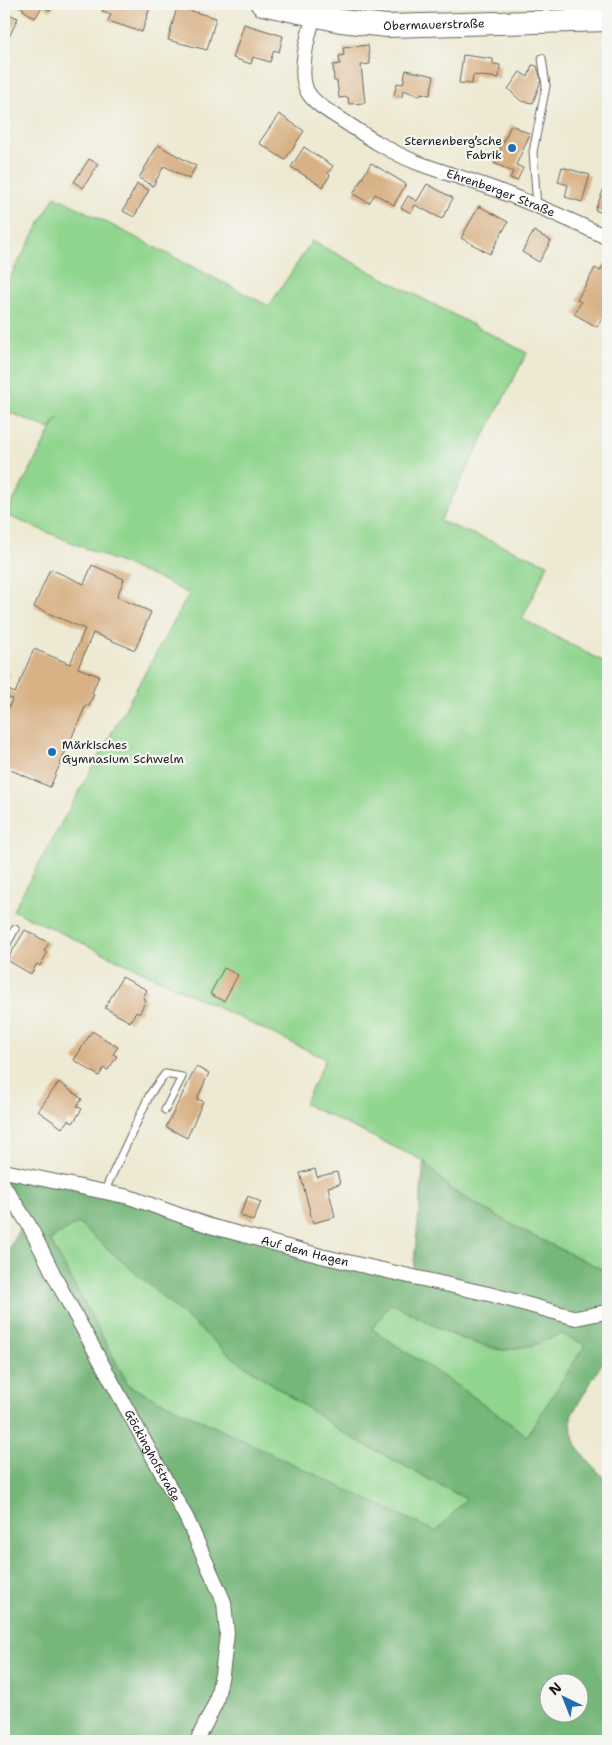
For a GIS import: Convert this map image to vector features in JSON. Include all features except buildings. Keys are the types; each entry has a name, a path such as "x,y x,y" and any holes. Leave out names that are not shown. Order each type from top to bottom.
{"main road":[{"name":"Obermauerstraße","path":"262,4 341,21 387,26 608,20"}],"street":[{"name":"Ehrenberger Straße","path":"314,16 306,44 304,69 306,90 318,103 370,139 391,151 418,163 508,194 608,238"},
{"name":"Auf dem Hagen","path":"4,1171 128,1197 210,1226 321,1256 493,1295 576,1318 608,1310"},
{"name":"Göckinghofstraße","path":"4,1186 29,1225 187,1519 224,1602 227,1616 227,1634 222,1674 216,1702 197,1741"}],"lane":[{"path":"537,207 533,152 546,86 542,58"},
{"path":"4,949 15,929"},
{"path":"104,1192 150,1094 165,1074 182,1077 165,1110"}],"green space":[{"path":"55,196 269,306 312,241 527,353 440,521 548,564 522,619 608,664 608,1272 527,1233 450,1189 424,1161 304,1104 326,1059 13,910 189,594 164,581 6,515 58,417 50,429 4,410 4,288"},
{"path":"424,1161 450,1189 527,1233 608,1272 608,1353 571,1416 571,1427 582,1453 608,1482 608,1741 4,1741 4,1259 23,1221 4,1177 129,1192 290,1244 413,1273","holes":["78,1223 231,1356 347,1435 466,1499 436,1532 129,1386 50,1240","391,1303 460,1338 503,1350 534,1345 561,1334 585,1345 527,1436 478,1400 372,1329"]},
{"path":"78,1222 231,1356 347,1435 466,1499 436,1533 129,1386 50,1240"},
{"path":"390,1302 458,1337 486,1347 501,1350 513,1349 561,1334 585,1345 527,1436 478,1400 372,1329"}],"place":[{"name":"Sternenberg’sche Fabrik","path":"512,148"},
{"name":"Märkisches Gymnasium Schwelm","path":"52,752"}]}
